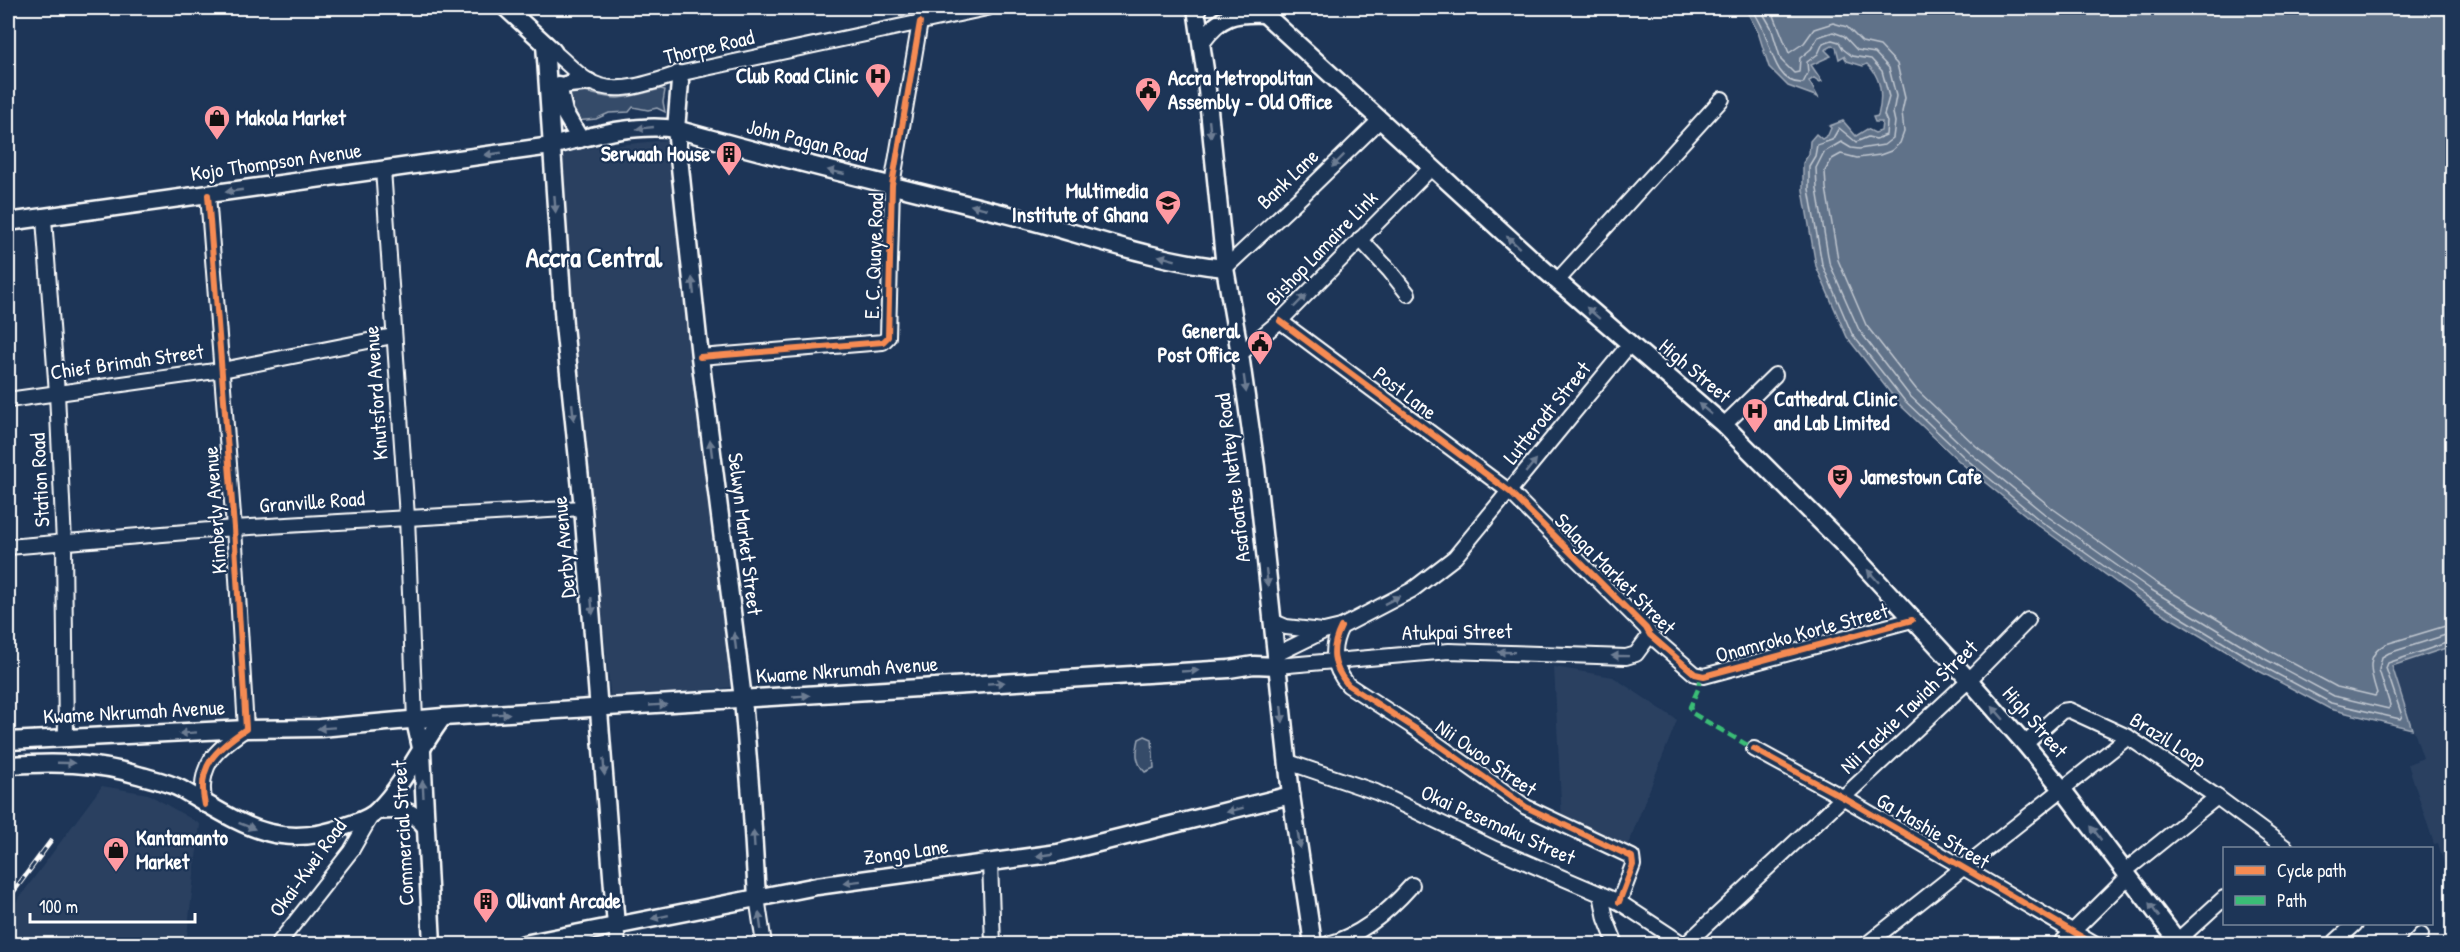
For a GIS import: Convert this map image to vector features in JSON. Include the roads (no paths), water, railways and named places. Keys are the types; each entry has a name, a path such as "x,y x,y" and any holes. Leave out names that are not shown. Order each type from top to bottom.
{"main road":[{"path":"506,8 550,49 564,112 580,139"},
{"name":"Asafoatse Nettey Road","path":"1196,8 1202,41 1225,268 1256,467 1291,795 1313,945"},
{"path":"1202,41 1220,21 1232,15 1261,11"},
{"name":"High Street","path":"1261,11 1557,281 1724,425 1848,549 2025,744 2127,873 2178,943"},
{"name":"Derby Avenue","path":"550,49 551,146 564,325 583,508 616,926"},
{"name":"Selwyn Market Street","path":"678,74 680,82 676,129 700,357 743,699 752,796 757,897"},
{"path":"558,87 589,82"},
{"name":"John Pagan Road","path":"551,146 660,126 1176,261 1225,268"},
{"name":"Kojo Thompson Avenue","path":"8,222 44,219 551,146"},
{"name":"Atukpai Street","path":"1254,665 1276,661"},
{"name":"Kwame Nkrumah Avenue","path":"8,741 66,740 246,729 320,728 442,717 1229,669 1254,665"},
{"path":"374,813 422,752 429,735 442,717"},
{"name":"Commercial Street","path":"415,721 422,752 432,945"},
{"path":"8,765 48,763 101,765 179,788 244,826 283,836 314,835 333,831 374,813 402,810 415,814 425,826"},
{"name":"Zongo Lane","path":"524,945 817,886 1058,853 1291,795"}],"street":[{"name":"Thorpe Road","path":"550,49 589,82 620,88 640,86 678,74 920,22 954,11 987,8"},
{"name":"E. C. Quaye Road","path":"700,357 883,342 888,337 892,185 920,22"},
{"path":"1557,281 1722,99"},
{"name":"Bank Lane","path":"1225,268 1380,120"},
{"name":"Bishop Lamaire Link","path":"1240,354 1280,321 1431,168"},
{"name":"Knutsford Avenue","path":"383,170 407,517 415,721"},
{"name":"Kimberly Avenue","path":"208,195 234,528 246,729"},
{"name":"Station Road","path":"44,219 57,393 64,543 66,740"},
{"path":"1360,239 1408,294"},
{"name":"Post Lane","path":"1280,321 1510,492"},
{"name":"Chief Brimah Street","path":"8,400 222,370 393,336"},
{"name":"Lutterodt Street","path":"1324,631 1341,627 1412,590 1455,557 1629,345"},
{"path":"1724,425 1774,375"},
{"name":"Salaga Market Street","path":"1510,492 1646,628 1650,635 1700,676"},
{"name":"Granville Road","path":"8,547 234,528 583,508"},
{"name":"Onamroko Korle Street","path":"1700,676 1912,620"},
{"name":"Nii Tackie Tawiah Street","path":"1684,945 1969,680 2028,620"},
{"path":"1272,621 1287,627 1324,631"},
{"path":"1335,661 1333,643 1341,627"},
{"path":"1276,661 1324,631"},
{"name":"Atukpai Street","path":"1276,661 1335,661 1449,651 1626,657 1636,654 1650,635"},
{"name":"Nii Owoo Street","path":"1335,661 1348,685 1416,729 1526,807 1632,857 1634,861 1619,902"},
{"name":"Brazil Loop","path":"2025,744 2066,710 2128,737 2217,797 2282,847"},
{"path":"205,805 202,790 205,771 213,755 246,729"},
{"path":"1867,945 2128,737"},
{"name":"Ga Mashie Street","path":"1754,749 1844,798 2094,945"},
{"name":"Okai Pesemaku Street","path":"1288,762 1376,792 1495,849 1619,902 1684,945"},
{"path":"2060,945 2127,873 2217,797"},
{"name":"Okai-Kwei Road","path":"278,945 351,851 374,813"},
{"path":"990,863 993,945"},
{"path":"1328,945 1344,941 1356,933 1382,914 1412,885"},
{"path":"1601,894 1606,919 1616,945"},
{"name":"Selwyn Market Street","path":"757,897 764,945"},
{"path":"2178,943 2223,899"},
{"path":"2333,945 2354,925"},
{"name":"Derby Avenue","path":"616,926 618,945"}],"water":[{"path":"1745,8 2452,8 2452,646 2392,666 2412,729 2330,709 2259,671 2142,601 2039,526 1961,463 1899,404 1847,337 1816,266 1803,190 1803,163 1809,154 1810,141 1816,134 1822,139 1828,135 1831,128 1829,126 1843,121 1856,136 1867,129 1875,133 1881,131 1882,122 1875,122 1873,117 1878,116 1881,95 1876,75 1867,64 1863,66 1847,61 1844,56 1839,59 1836,47 1832,46 1825,50 1831,56 1811,65 1822,81 1814,78 1809,81 1818,97 1788,86 1769,67 1758,32"}],"railway":[{"path":"8,899 51,841"}],"place":[{"name":"Club Road Clinic","path":"878,99"},
{"name":"Accra Metropolitan Assembly - Old Office","path":"1148,113"},
{"name":"Makola Market","path":"217,141"},
{"name":"Serwaah House","path":"729,177"},
{"name":"Multimedia Institute of Ghana","path":"1168,226"},
{"name":"General Post Office","path":"1260,366"},
{"name":"Cathedral Clinic and Lab Limited","path":"1755,434"},
{"name":"Jamestown Cafe","path":"1840,500"},
{"name":"Kantamanto Market","path":"116,873"},
{"name":"Ollivant Arcade","path":"486,924"}],"district":[{"name":"Accra Central","path":"594,258"}]}
